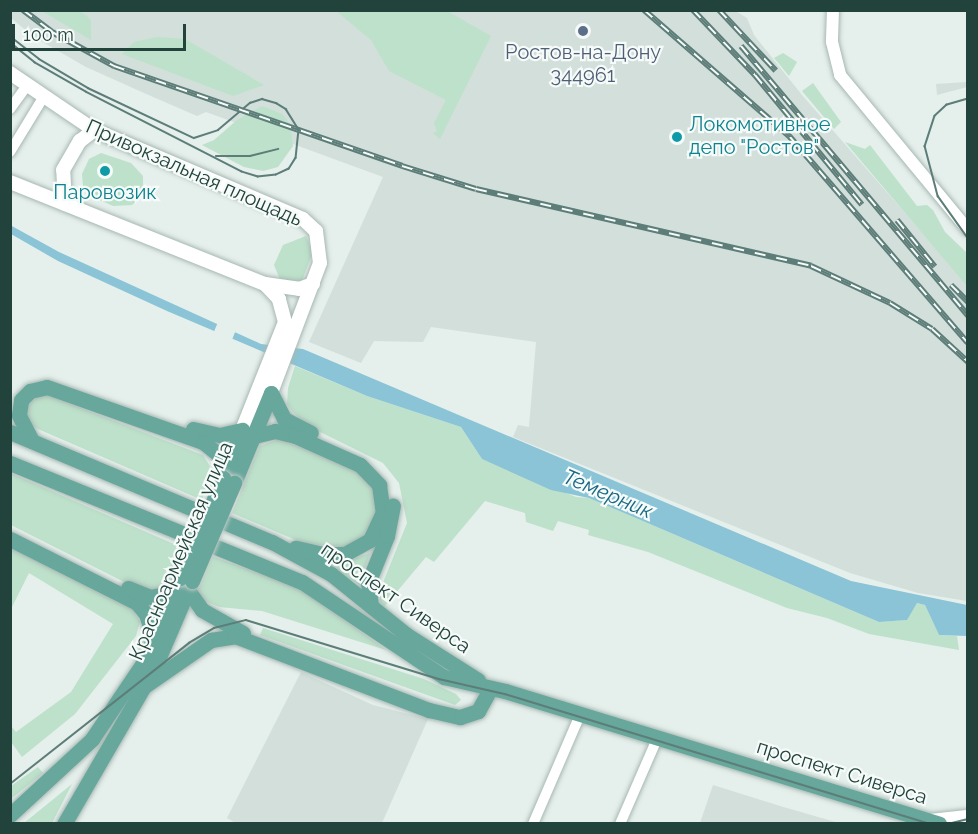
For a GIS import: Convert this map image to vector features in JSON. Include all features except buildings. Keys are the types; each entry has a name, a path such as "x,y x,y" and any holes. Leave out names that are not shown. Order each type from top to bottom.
{"main road":[{"name":"Привокзальная площадь","path":"10,73 43,98 94,130 303,219 316,231 321,247 313,284"},
{"path":"65,204 63,170 80,141 94,130"},
{"path":"10,182 265,284 288,289 313,284"},
{"path":"265,284 283,308 289,335"},
{"name":"Красноармейская улица","path":"64,824 143,687 228,477 313,284"},
{"path":"10,398 25,382 48,378 206,433 220,435 275,431 295,436 360,465 379,485 384,502 370,540 345,554 323,554 272,542"},
{"path":"270,385 285,419 362,455 387,482 393,514 368,583 371,606"},
{"path":"32,441 19,415 21,400 30,391 47,387 203,442 220,456 228,477"},
{"name":"проспект Сиверса","path":"10,432 272,542 331,574 434,654 491,688"},
{"name":"проспект Сиверса","path":"10,463 302,582 433,671 933,822"},
{"path":"10,531 150,597 183,585 202,610 224,625 444,713"},
{"path":"10,539 137,603 146,614 154,638"},
{"name":"Красноармейская улица","path":"10,815 92,740 143,663 183,585"},
{"path":"143,687 211,640 235,636 460,717 472,715 483,706 491,688"}],"street":[{"path":"833,10 833,51 840,75 968,230"},
{"path":"10,109 27,87"},
{"path":"10,152 43,98"},
{"path":"533,824 580,715"},
{"path":"620,824 657,739"},
{"path":"933,822 952,821 968,816"}],"shaded area":[{"path":"734,10 747,18 754,35 802,95 967,284 967,601 918,593 850,573 513,437 518,425 529,427 536,342 431,327 423,342 374,341 361,363 309,342 383,177 206,112 197,116 144,93 86,67 34,37 11,18 10,11"},
{"path":"967,82 967,87 937,95 936,84"},
{"path":"301,672 373,705 428,719 382,823 237,824 227,818"},
{"path":"713,785 780,806 839,823 700,823"}],"green space":[{"path":"335,10 447,11 491,36 440,139 433,133 437,131 434,123 446,100 389,71 371,40"},
{"path":"42,11 78,11 86,15 91,21 91,40"},
{"path":"157,37 185,39 264,85 233,96 122,54 134,42"},
{"path":"783,53 797,62 789,76 774,58"},
{"path":"813,83 841,122 834,129 802,91"},
{"path":"262,106 282,114 290,124 293,146 278,167 263,171 244,167 202,145 214,140 237,120"},
{"path":"845,142 865,149 870,145 917,206 927,205 933,210 945,232 967,253 967,286"},
{"path":"101,153 131,163 143,176 143,195 132,205 113,206 91,196 83,186 82,174 89,159"},
{"path":"306,236 313,252 302,281 281,282 274,265 283,245"},
{"path":"295,366 367,396 461,427 482,459 576,497 589,498 879,622 906,620 917,603 925,605 939,635 957,636 959,650 869,634 827,618 787,608 648,552 588,535 589,530 558,521 553,531 526,522 525,513 485,501 434,562 426,557 384,607 380,603 380,590 407,523 399,483 383,463 308,426 292,411 287,404 288,388"},
{"path":"44,394 203,455 213,471 202,500 38,429 28,422 27,403"},
{"path":"280,439 357,470 373,487 378,507 365,537 344,547 305,544 232,513 260,446"},
{"path":"10,473 181,547 166,588 144,592 11,525"},
{"path":"11,546 132,608 140,622 136,636 75,714 22,757 11,742 11,726 16,732 71,692 113,624 29,573 11,609"},
{"path":"370,553 359,585 326,564 344,562"},
{"path":"211,556 302,589 386,650 262,611 219,607 203,600 196,590"},
{"path":"263,628 424,679 456,694 461,700 455,705 260,635"},
{"path":"38,767 43,773 11,799 11,786"},
{"path":"72,784 52,823 24,823"}],"water":[{"name":"Темерник","path":"10,225 59,252 261,344 303,349 851,581 967,605 967,636 939,635 925,605 917,603 907,620 879,622 589,498 551,490 482,459 461,427 367,396 167,311 58,261 11,234"}],"pier":[{"path":"218,322 236,330 231,342 213,334"}],"tram line":[{"path":"10,36 39,59 88,88 194,138 218,130 250,103 262,99 276,103 286,109 299,130 296,158 289,169 276,175 258,177 242,172 86,92 35,63 10,43"},
{"path":"968,99 947,105 935,116 925,146 938,196 968,238"},
{"path":"216,156 250,156 278,149"},
{"path":"10,784 189,643 214,628 246,620 439,679 505,694 927,823 952,823 968,819"}],"railway":[{"path":"23,10 52,32 114,66 402,166 476,189 811,266 890,303 932,329 968,362"},
{"path":"644,10 790,137 968,343"},
{"path":"693,10 755,75 862,205"},
{"path":"719,10 776,71"},
{"path":"741,46 968,316"},
{"path":"897,220 935,267"},
{"path":"951,285 968,302"}],"place":[{"name":"Ростов-на-Дону 344961","path":"583,31"},
{"name":"Локомотивное депо \"Ростов\"","path":"677,137"},
{"name":"Паровозик","path":"105,171"}]}
